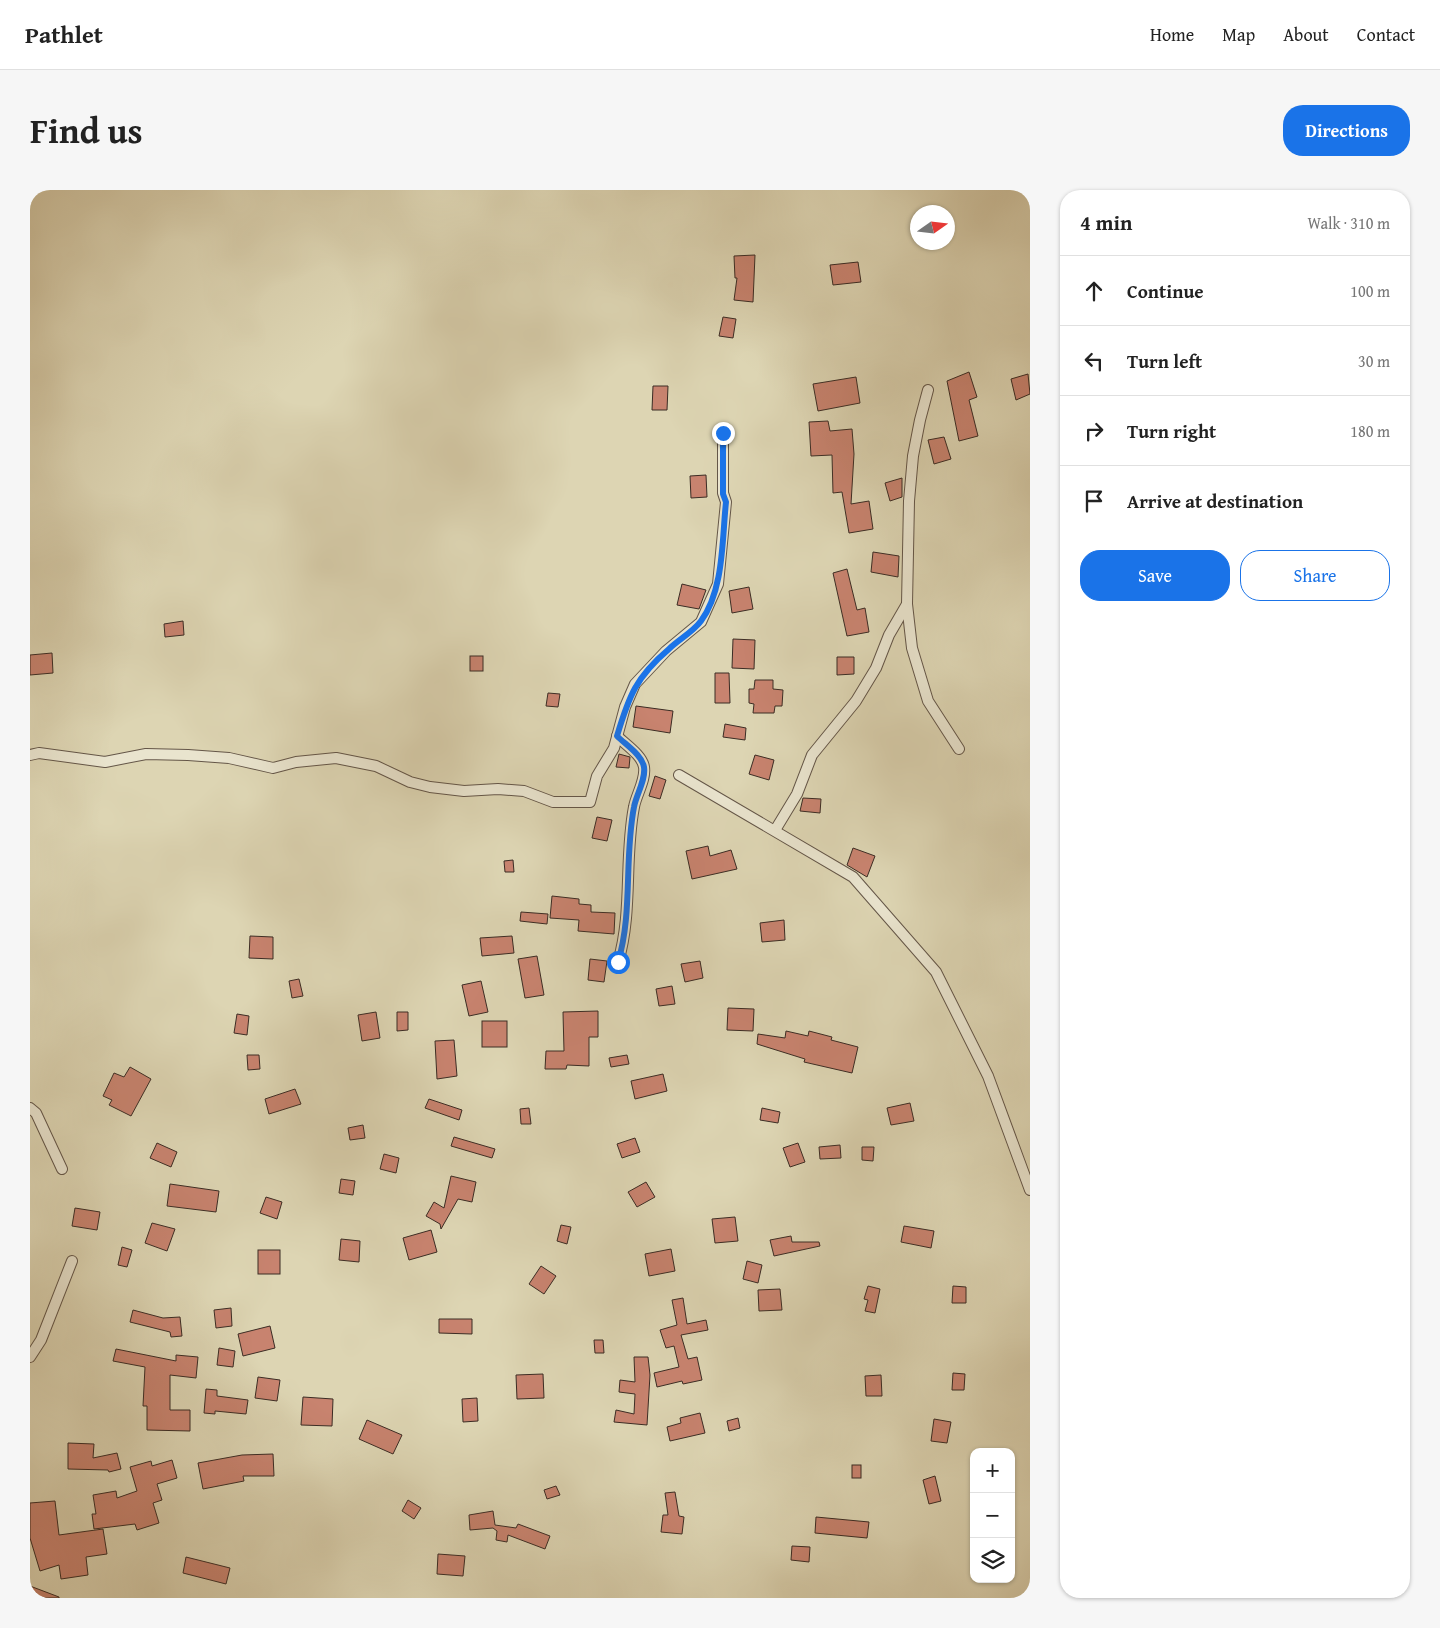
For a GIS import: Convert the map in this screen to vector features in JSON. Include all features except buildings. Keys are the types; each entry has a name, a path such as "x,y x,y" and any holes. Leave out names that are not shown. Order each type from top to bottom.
{"street":[{"path":"928,390 920,420 914,456 910,501 907,604 912,648 928,701 959,749"},
{"path":"30,755 39,753 105,762 146,754 188,755 229,758 273,768 296,762 336,758 376,766 410,782 430,787 464,791 498,788 524,791 553,802 590,802 597,776 614,748 625,707 635,684 666,651 701,622 718,584 726,502 723,494 723,433"},
{"path":"778,827 797,794 812,755 856,701 876,668 889,635 907,604"},
{"path":"617,736 638,756 644,764 645,773 634,808 625,940 618,962"},
{"path":"679,775 853,877 936,972 988,1076 1030,1190"},
{"path":"30,1108 36,1113 62,1169"},
{"path":"30,1357 41,1340 61,1294 72,1261"}],"route":[{"path":"618,962 625,940 634,808 645,773 644,764 638,756 617,736 625,707 635,684 666,651 701,622 718,584 726,502 723,494 723,433"}]}
